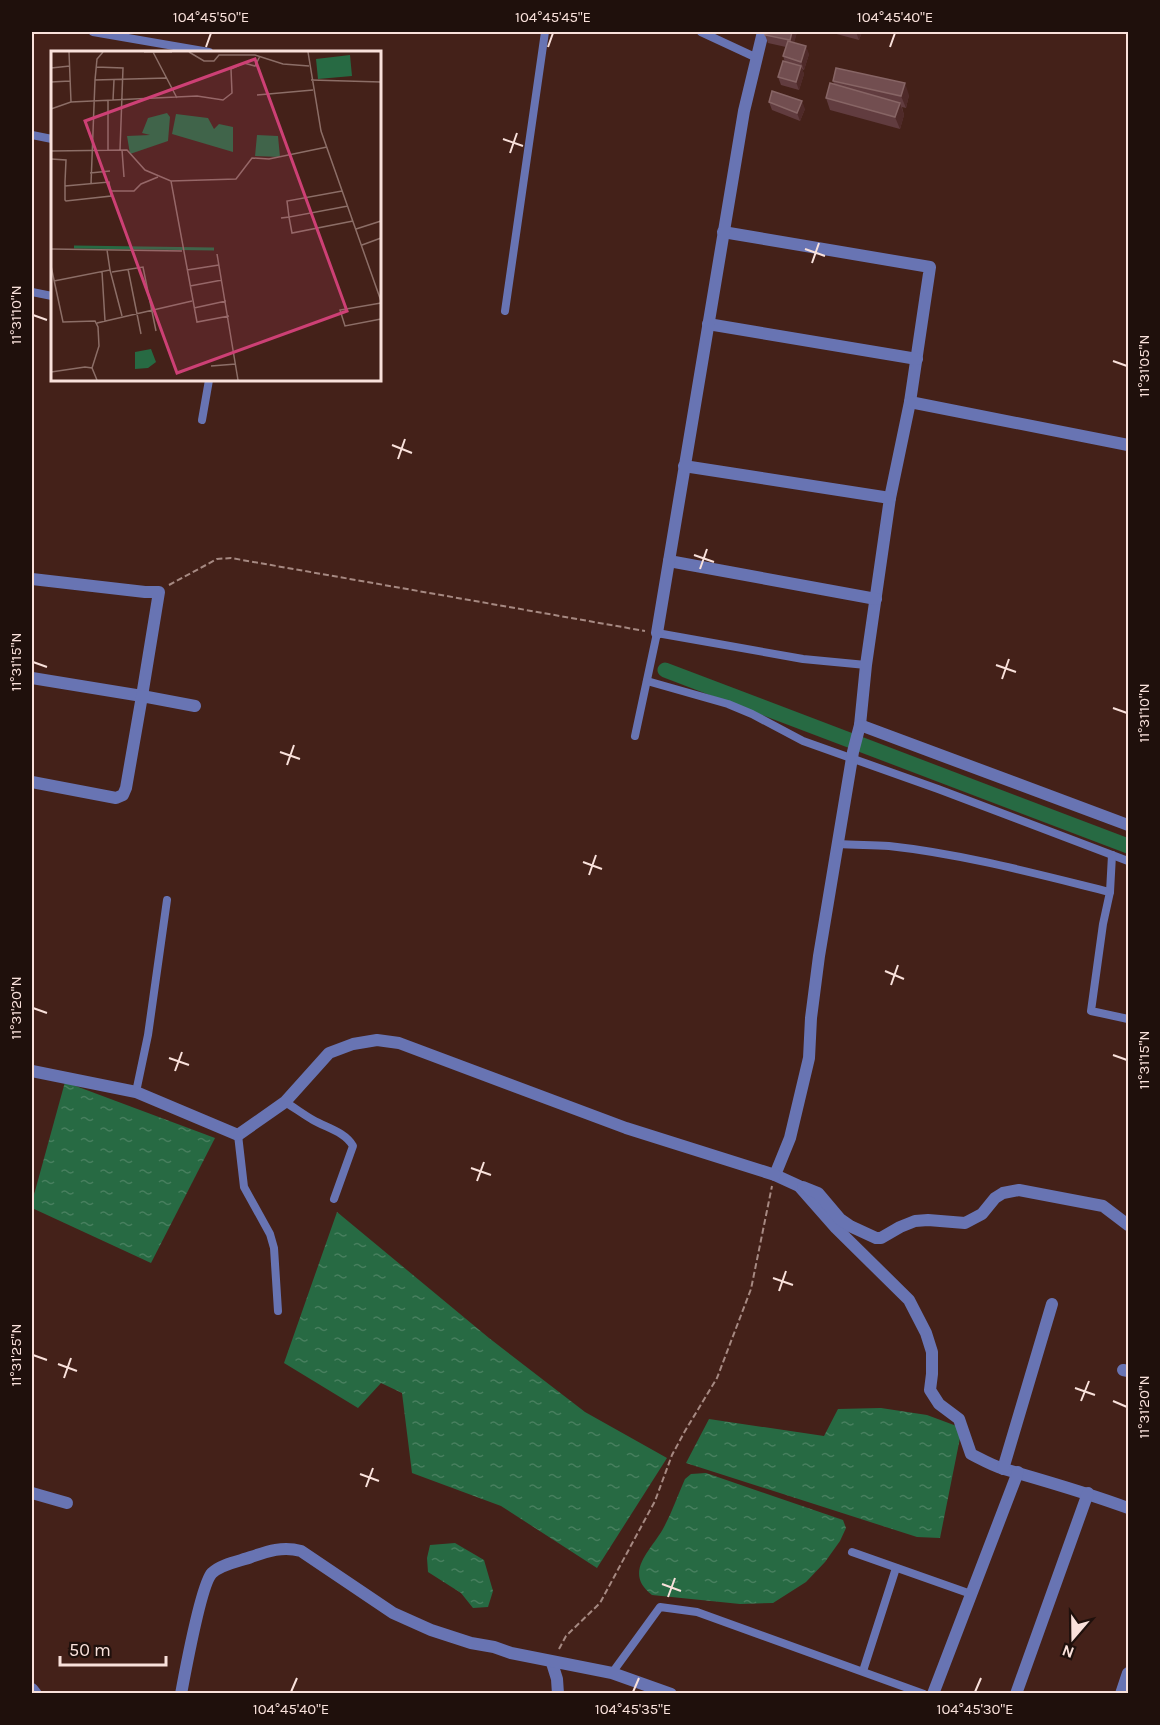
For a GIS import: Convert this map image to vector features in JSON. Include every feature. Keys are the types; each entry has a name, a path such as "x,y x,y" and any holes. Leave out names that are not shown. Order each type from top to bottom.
{"street":[{"path":"657,633 744,111 763,32"},
{"path":"723,232 930,267 910,402 890,498 860,725 819,956 811,1018 809,1058 790,1138 775,1175"},
{"path":"708,324 917,358"},
{"path":"910,402 1128,445"},
{"path":"684,466 890,498"},
{"path":"669,561 876,599"},
{"path":"32,579 159,592 123,795 116,798 32,782"},
{"path":"32,678 195,706"},
{"path":"860,725 1128,825"},
{"path":"32,1071 136,1092 238,1135 285,1102 328,1053 352,1044 377,1040 399,1043 626,1128 775,1175 811,1189 818,1193 840,1219 876,1238 881,1238 915,1221 965,1223 982,1214 994,1198 1003,1193 1019,1190 1102,1206 1128,1225"},
{"path":"799,1186 836,1228 909,1300 933,1352 930,1390 939,1404 959,1419 971,1454 1004,1469 1088,1493 1128,1509"},
{"path":"1004,1469 1052,1304"},
{"path":"933,1694 1018,1472"},
{"path":"32,1493 67,1503"},
{"path":"1016,1694 1088,1493"},
{"path":"181,1694 190,1644 207,1583 212,1573 268,1551 285,1548 301,1551 393,1613 431,1630 511,1653 612,1673 671,1694"},
{"path":"552,1662 558,1694"},
{"path":"1121,1694 1128,1673"},
{"path":"32,1689 36,1694"}],"lane":[{"path":"93,32 203,51"},
{"path":"505,311 545,32"},
{"path":"701,32 757,58"},
{"path":"32,135 51,139"},
{"path":"32,292 51,296"},
{"path":"201,420 209,381"},
{"path":"635,736 657,633 803,659 866,666"},
{"path":"647,681 728,704 803,741 854,752 938,789 1128,861"},
{"path":"838,844 888,846 950,856 1008,867 1110,892"},
{"path":"1112,855 1110,892 1103,924 1091,1011 1128,1019"},
{"path":"136,1092 150,1025 167,900"},
{"path":"285,1102 341,1134 353,1146 334,1199"},
{"path":"238,1135 244,1187 270,1233 274,1248 278,1311"},
{"path":"852,1552 971,1594"},
{"path":"863,1671 896,1568"},
{"path":"612,1673 660,1607 697,1612 924,1694"}],"path":[{"path":"159,592 176,580 217,559 231,558 657,633"},
{"path":"552,1662 566,1636 600,1603 655,1501 672,1455 684,1431 717,1378 751,1289 775,1175"}],"water":[{"path":"65,1082 215,1138 151,1263 32,1208"},
{"path":"337,1212 489,1338 585,1412 667,1458 597,1568 501,1506 412,1473 402,1393 381,1383 358,1408 284,1363"},
{"path":"881,1408 927,1415 962,1428 940,1538 917,1537 686,1463 709,1419 824,1436 838,1409"},
{"path":"706,1473 843,1520 846,1528 825,1562 806,1582 773,1603 740,1604 652,1595 643,1586 640,1578 639,1569 642,1561 664,1527 685,1479 691,1474"},
{"path":"455,1543 484,1560 493,1591 488,1607 473,1608 461,1593 428,1572 427,1558 430,1545"}],"building":[{"path":"765,32 792,32 790,40 765,35"},
{"path":"788,41 806,46 801,62 783,56"},
{"path":"783,61 801,66 796,82 778,77"},
{"path":"836,68 905,83 901,96 833,81"},
{"path":"830,83 900,103 895,117 826,98"},
{"path":"772,91 802,101 797,113 769,102"}],"waterway":[{"path":"665,670 1128,846"}]}
